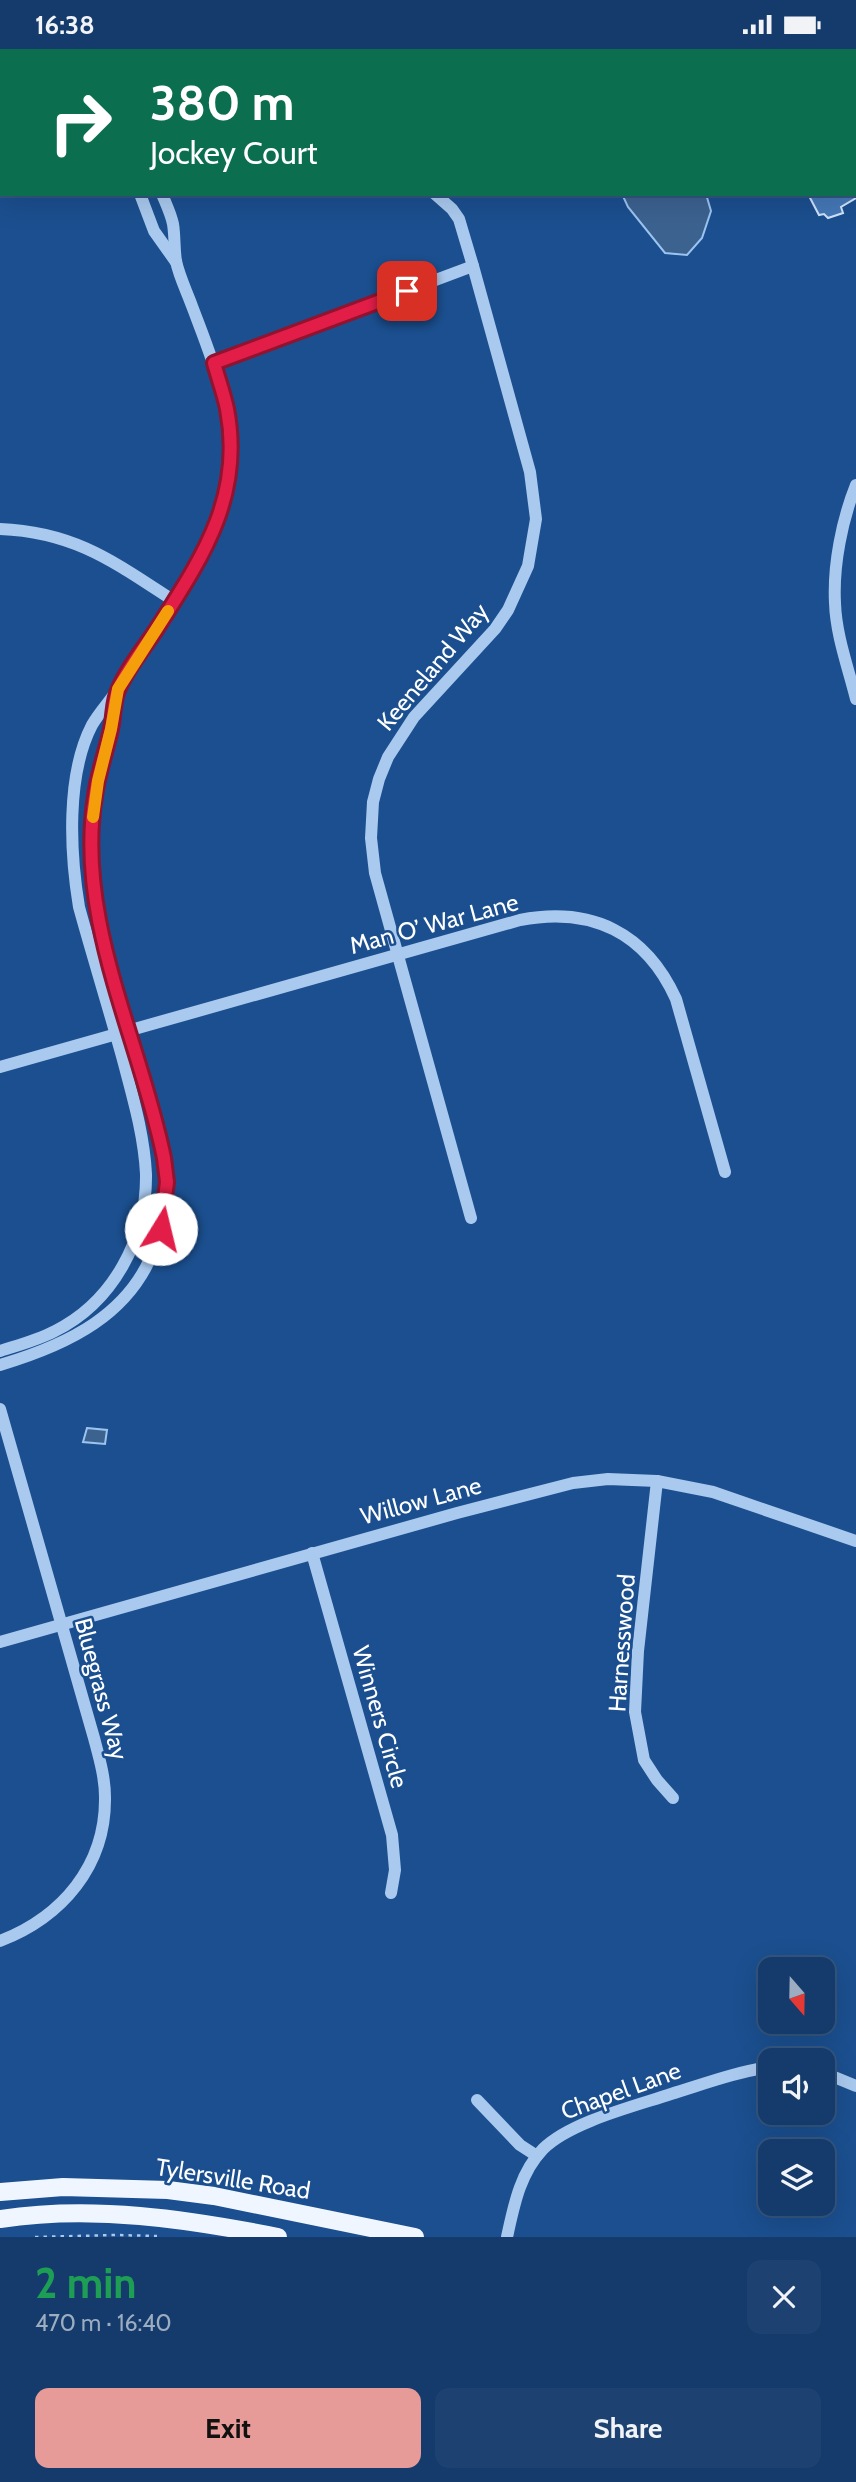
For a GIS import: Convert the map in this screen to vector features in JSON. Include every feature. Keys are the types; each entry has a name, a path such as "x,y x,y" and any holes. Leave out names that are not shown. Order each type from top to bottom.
{"main road":[{"name":"Tylersville Road","path":"0,2192 63,2187 167,2190 214,2196 415,2237"},
{"name":"Tylersville Road","path":"0,2219 107,2214 164,2217 278,2237"}],"street":[{"path":"0,1365 34,1355 75,1337 105,1318 122,1302 153,1251 166,1205 164,1158 79,907 73,872 72,836 74,800 86,741 93,724 118,689 206,548 220,515 229,468 230,432 227,408 214,363 176,262 154,231 141,196"},
{"path":"163,196 172,223 176,262"},
{"name":"Keeneland Way","path":"437,196 459,219 474,266 530,472 535,507 533,543 520,589 509,610 495,629 414,717 394,746 379,779 373,802 371,838 375,873 471,1218"},
{"path":"214,363 474,266"},
{"path":"856,485 839,541 834,601 837,625 856,699"},
{"path":"0,529 35,532 69,540 102,555 174,601"},
{"path":"0,1351 55,1331 75,1319 110,1285 134,1244 141,1221 146,1174 138,1115 95,893 92,857 94,798 118,689"},
{"name":"Man O’ War Lane","path":"0,1067 397,955 544,916 568,916 614,929 634,941 652,958 666,977 676,999 725,1172"},
{"name":"Bluegrass Way","path":"0,1409 103,1773 105,1797 103,1821 94,1856 69,1897 31,1927 0,1941"},
{"name":"Willow Lane","path":"0,1642 312,1553 573,1483 608,1479 657,1481 713,1492 856,1541"},
{"name":"Harnesswood","path":"657,1481 638,1651 635,1712 644,1760 673,1798"},
{"name":"Winners Circle","path":"312,1553 391,1835 395,1858 391,1893"},
{"name":"Chapel Lane","path":"507,2237 515,2199 524,2176 537,2156 554,2139 631,2107 758,2069"},
{"path":"835,2077 856,2086"},
{"path":"477,2100 520,2145 537,2156"}],"path":[{"path":"35,2237 164,2237"}],"water":[{"path":"623,196 707,196 711,211 702,238 687,255 665,253 628,207"},
{"path":"87,1428 107,1430 105,1444 83,1442"}],"building":[{"path":"809,196 856,196 841,207 843,213 828,218 824,214 819,215"}],"slow traffic":[{"path":"93,817 94,798 118,689 168,611"}],"route":[{"path":"161,1229 167,1182 162,1146 109,963 95,893 92,857 94,798 118,689 188,579 206,548 220,515 229,468 230,432 227,408 214,363 407,291"}]}
